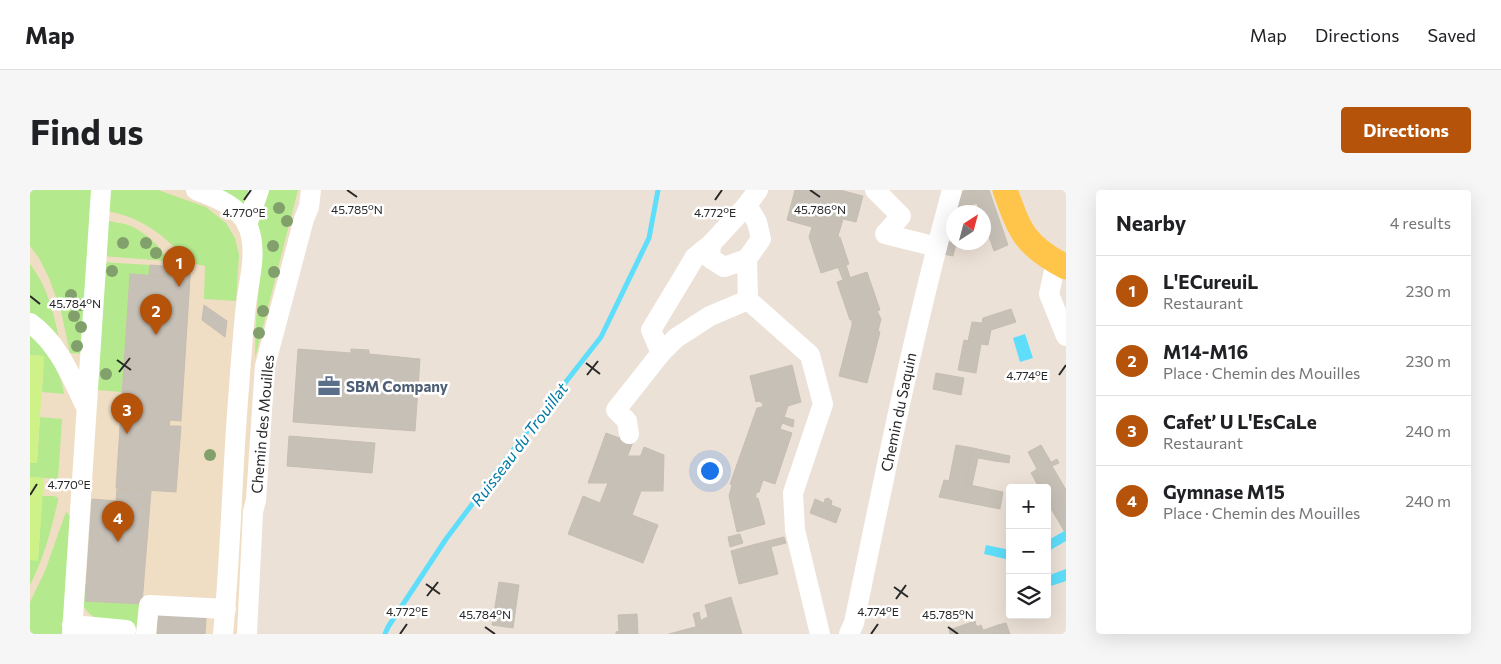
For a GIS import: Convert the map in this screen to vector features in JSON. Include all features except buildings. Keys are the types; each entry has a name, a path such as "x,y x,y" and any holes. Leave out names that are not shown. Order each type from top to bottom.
{"main road":[{"path":"1005,190 1015,219 1023,233 1037,250 1061,264"}],"street":[{"path":"101,190 72,630 126,630"},
{"path":"196,190 223,201 236,211 247,225 252,242 253,259 246,304 238,390 224,634"},
{"path":"247,225 259,190"},
{"name":"Chemin des Mouilles","path":"247,634 253,512 256,500 267,355 304,219 309,207 311,190"},
{"path":"875,190 902,216 885,234 937,248"},
{"name":"Chemin du Saquin","path":"849,634 854,623 892,439 923,302 952,190"},
{"path":"661,353 651,330 695,257 710,244 753,197"},
{"path":"710,244 710,258 724,267 747,259 761,239 753,197"},
{"path":"747,259 748,300 810,355 823,404 793,493 796,530 820,634"},
{"path":"1061,264 1049,294 1066,336"},
{"path":"629,434 628,421 616,410 661,353 676,338 710,316 748,300"},
{"path":"30,323 55,348 86,407"},
{"path":"238,390 263,392"},
{"path":"146,634 149,605 226,609"}],"shaded area":[{"path":"30,190 301,190 253,372 240,634 30,634"}],"green space":[{"path":"30,190 158,190 206,207 226,223 235,238 239,255 236,301 204,299 205,266 185,262 170,243 157,232 143,224 121,214 95,209 84,354 70,353 61,311 49,278 39,258 30,246"},
{"path":"218,190 253,190 248,207"},
{"path":"265,190 298,190 255,358 260,274 255,220"},
{"path":"104,220 128,225 142,232 158,246 167,261 102,256"},
{"path":"102,262 150,265 149,275 130,274 122,392 97,390"},
{"path":"30,264 47,294 61,347 30,316"},
{"path":"30,332 56,368 64,394 42,392 44,356 30,355"},
{"path":"30,355 44,356 37,463 30,463"},
{"path":"40,417 62,419 58,479 30,477 30,463 37,463"},
{"path":"30,477 44,478 38,561 30,560"},
{"path":"42,496 54,496 58,498 58,501 43,554 30,585 30,560 38,560"},
{"path":"66,512 70,516 70,537 65,634 30,634 30,602 45,571"},
{"path":"82,584 86,584 85,601 142,604 141,628 115,625 90,614 81,600"}],"water":[{"path":"1025,334 1033,358 1020,362 1013,338"},
{"path":"1066,530 1066,541 1051,550 1051,539"},
{"path":"986,545 1006,549 1006,559 984,554"},
{"path":"1066,569 1066,581 1051,586 1051,575"}],"waterway":[{"name":"Ruisseau du Trouillat","path":"385,634 446,539 601,337 649,238 658,190"}],"place":[{"name":"L'ECureuiL","path":"179,287"},
{"name":"M14-M16","path":"156,335"},
{"name":"SBM Company","path":"329,386"},
{"name":"Cafet’ U L'EsCaLe","path":"127,434"},
{"name":"Gymnase M15","path":"118,542"}]}
